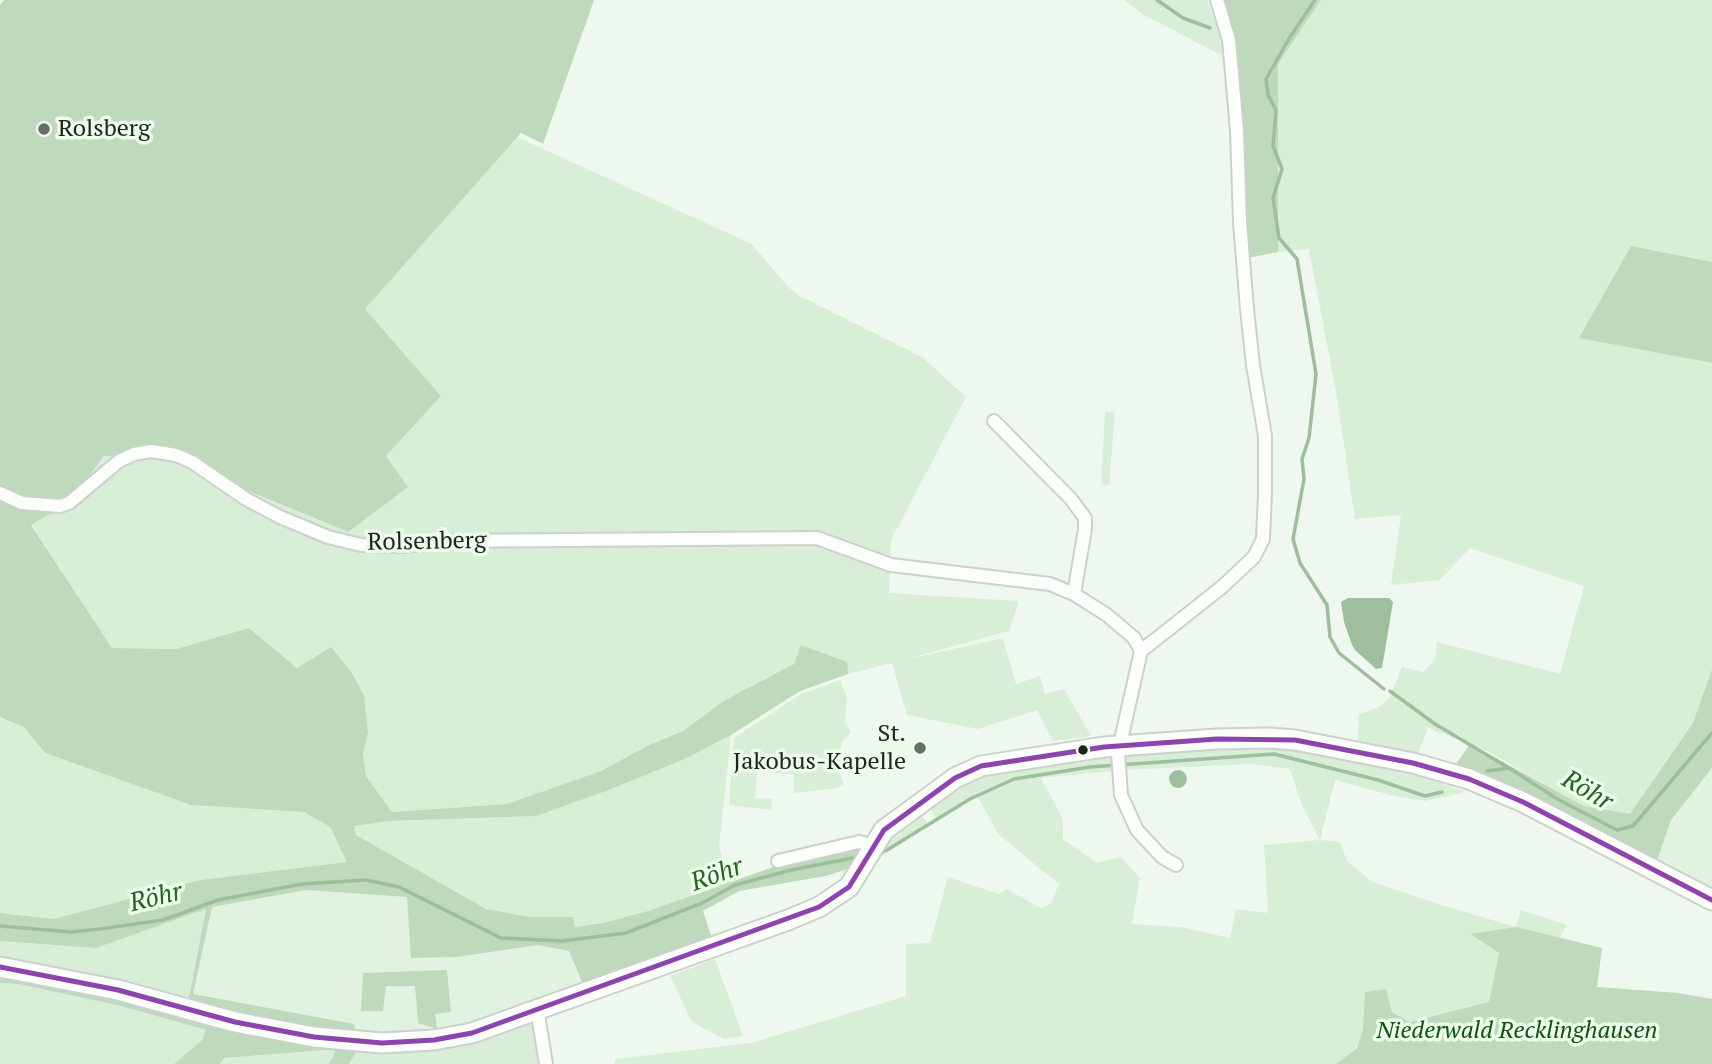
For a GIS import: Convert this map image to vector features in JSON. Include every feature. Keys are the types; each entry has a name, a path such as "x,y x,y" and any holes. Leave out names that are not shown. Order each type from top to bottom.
{"main road":[{"path":"0,967 118,990 273,1030 314,1037 382,1043 434,1041 472,1033 802,915 849,887 884,830 956,778 981,766 1119,750 1269,738 1295,740 1440,770 1469,779 1523,802 1712,900"}],"street":[{"path":"1176,865 1151,847 1131,821 1121,795 1119,750 1141,651 1249,564 1261,546 1266,472 1265,436 1253,365 1243,260 1237,131 1228,40 1217,0"},
{"path":"994,421 1071,499 1085,518 1074,594"},
{"name":"Rolsenberg","path":"0,493 22,503 60,506 69,503 119,461 134,454 159,452 192,462 246,499 280,517 328,537 361,545 405,546 444,541 817,538 891,565 1043,582 1074,594 1119,625 1136,641 1141,651"},
{"path":"778,861 859,842 870,852"},
{"path":"537,1009 546,1064"}],"shaded area":[{"path":"1124,0 1207,0 1219,32 1223,56 1142,14"},
{"path":"1321,0 1712,0 1712,262 1631,246 1580,338 1712,363 1712,669 1693,723 1630,815 1584,806 1485,750 1428,728 1417,756 1357,744 1359,714 1375,709 1389,699 1402,667 1424,672 1435,659 1437,642 1560,674 1584,586 1470,548 1440,580 1391,585 1401,515 1355,519 1336,392 1309,249 1278,252 1278,64"},
{"path":"517,137 752,244 788,287 800,296 922,357 966,397 891,540 889,593 1019,601 1009,631 903,660 1003,638 1016,684 1040,676 1045,694 1064,689 1091,736 1053,741 1037,710 978,729 907,715 892,663 848,674 846,662 794,664 725,700 683,731 649,745 601,771 507,804 392,812 366,776 363,753 368,733 331,648 297,668 249,628 175,649 112,648 31,524 69,503 104,456 161,455 347,532 407,487 386,456 441,396 365,309"},
{"path":"1105,412 1115,412 1109,485 1101,484"},
{"path":"1348,598 1389,598 1393,602 1382,668 1376,669 1352,645 1341,602"},
{"path":"840,680 847,698 845,722 851,732 842,741 838,759 839,773 844,784 838,788 794,793 793,774 757,772 755,798 772,799 771,810 729,805 734,738 801,694"},
{"path":"0,717 24,727 45,753 191,805 304,812 330,827 348,862 200,880 54,919 0,913"},
{"path":"731,735 719,848 732,882 648,911 603,923 575,927 573,917 531,917 486,909 356,835 353,826 389,821 536,816 685,759"},
{"path":"1273,745 1409,771 1465,792 1425,801 1394,796 1335,780 1320,840 1301,803 1290,769 1251,764 1124,770 1123,753"},
{"path":"1112,757 1113,771 1041,778 1063,819 1063,839 1097,863 1121,857 1140,878 1132,924 1181,927 1230,938 1236,909 1268,913 1264,845 1320,840 1340,842 1347,861 1372,882 1516,927 1471,935 1499,953 1491,992 1712,1035 1712,1064 1487,1003 1410,1022 1392,1012 1386,989 1365,992 1363,1029 1356,1048 1336,1064 615,1064 615,1059 751,1043 906,996 906,944 930,943 948,877 999,894 1006,889 1041,908 1051,904 1059,884 999,835 977,796 938,821 929,806 956,787 987,772 1034,764"},
{"path":"1712,768 1712,891 1656,863 1671,820"},
{"path":"1178,770 1184,773 1187,779 1184,785 1178,788 1172,785 1169,779 1172,773"},
{"path":"920,813 929,826 876,860 895,831"},
{"path":"306,890 407,897 412,958 457,957 538,945 569,950 585,989 533,1015 381,1049 193,994 212,907"},
{"path":"206,909 190,993 184,1002 0,958 0,941 96,948"},
{"path":"1521,910 1567,925 1559,939 1516,927"},
{"path":"715,959 743,1036 724,1039 692,1022 670,976"},
{"path":"0,983 19,984 121,1006 206,1030 202,1040 174,1064 0,1064"},
{"path":"533,1015 542,1064 349,1064 359,1048"},
{"path":"338,1049 329,1064 220,1064 223,1058"}],"green space":[{"path":"4,0 594,0 543,144 521,133 365,309 441,396 386,456 408,487 348,532 161,455 104,456 69,503 31,525 112,648 176,649 249,628 297,668 331,647 352,673 364,696 368,733 363,753 366,776 392,812 507,804 601,771 649,745 683,731 725,700 794,664 801,645 847,662 848,674 800,691 731,735 685,759 536,816 389,821 354,826 356,835 486,909 531,917 573,917 575,927 648,911 782,864 865,845 856,866 826,876 739,891 703,911 713,942 585,989 569,951 538,945 457,957 411,958 407,897 306,890 212,907 193,994 354,1024 359,1048 349,1064 329,1064 337,1049 224,1058 220,1064 174,1064 202,1040 206,1030 121,1006 19,984 0,983 0,958 184,1002 190,993 206,909 96,948 0,941 0,913 54,919 200,880 347,862 330,827 304,812 191,805 45,753 24,727 0,717 0,5"},
{"path":"1224,0 1321,0 1278,64 1278,252 1248,258 1236,66"},
{"path":"1631,246 1712,262 1712,363 1579,338"},
{"path":"1712,669 1712,768 1671,820 1656,863 1454,767 1470,744 1584,806 1630,814 1693,723"},
{"name":"Niederwald Recklinghausen","path":"1516,927 1602,948 1597,987 1679,993 1712,999 1712,1064 1336,1064 1357,1048 1363,1029 1365,992 1386,989 1392,1012 1410,1022 1489,1002 1499,953 1470,934"},
{"path":"447,970 451,1012 435,1014 437,1029 418,1023 415,986 386,986 383,1011 361,1011 363,973"}],"waterway":[{"path":"1157,0 1183,18 1210,28"},
{"path":"1315,0 1266,79 1268,95 1276,110 1273,146 1282,169 1273,198 1279,238 1297,259 1316,374 1309,438 1302,459 1304,479 1293,539 1300,563 1327,605 1330,637 1339,653 1384,689"},
{"path":"1390,691 1435,724 1509,768"},
{"name":"Röhr","path":"1487,771 1509,768 1559,800 1617,830 1633,826 1712,733"},
{"name":"Röhr","path":"879,852 887,850 970,799 1014,779 1090,767 1274,754 1378,780 1425,796 1442,792"},
{"name":"Röhr","path":"0,926 71,932 100,929 163,920 218,900 302,884 366,880 399,887 501,938 562,941 626,933 702,903 735,885 791,870 858,857"}],"transit line":[{"path":"0,967 118,990 235,1022 314,1037 382,1043 434,1040 472,1033 819,907 849,887 884,830 955,778 981,766 1104,747 1217,739 1295,740 1413,763 1469,779 1523,802 1712,900"}],"place":[{"name":"Rolsberg","path":"44,129"},
{"name":"St. Jakobus-Kapelle","path":"920,748"}]}
